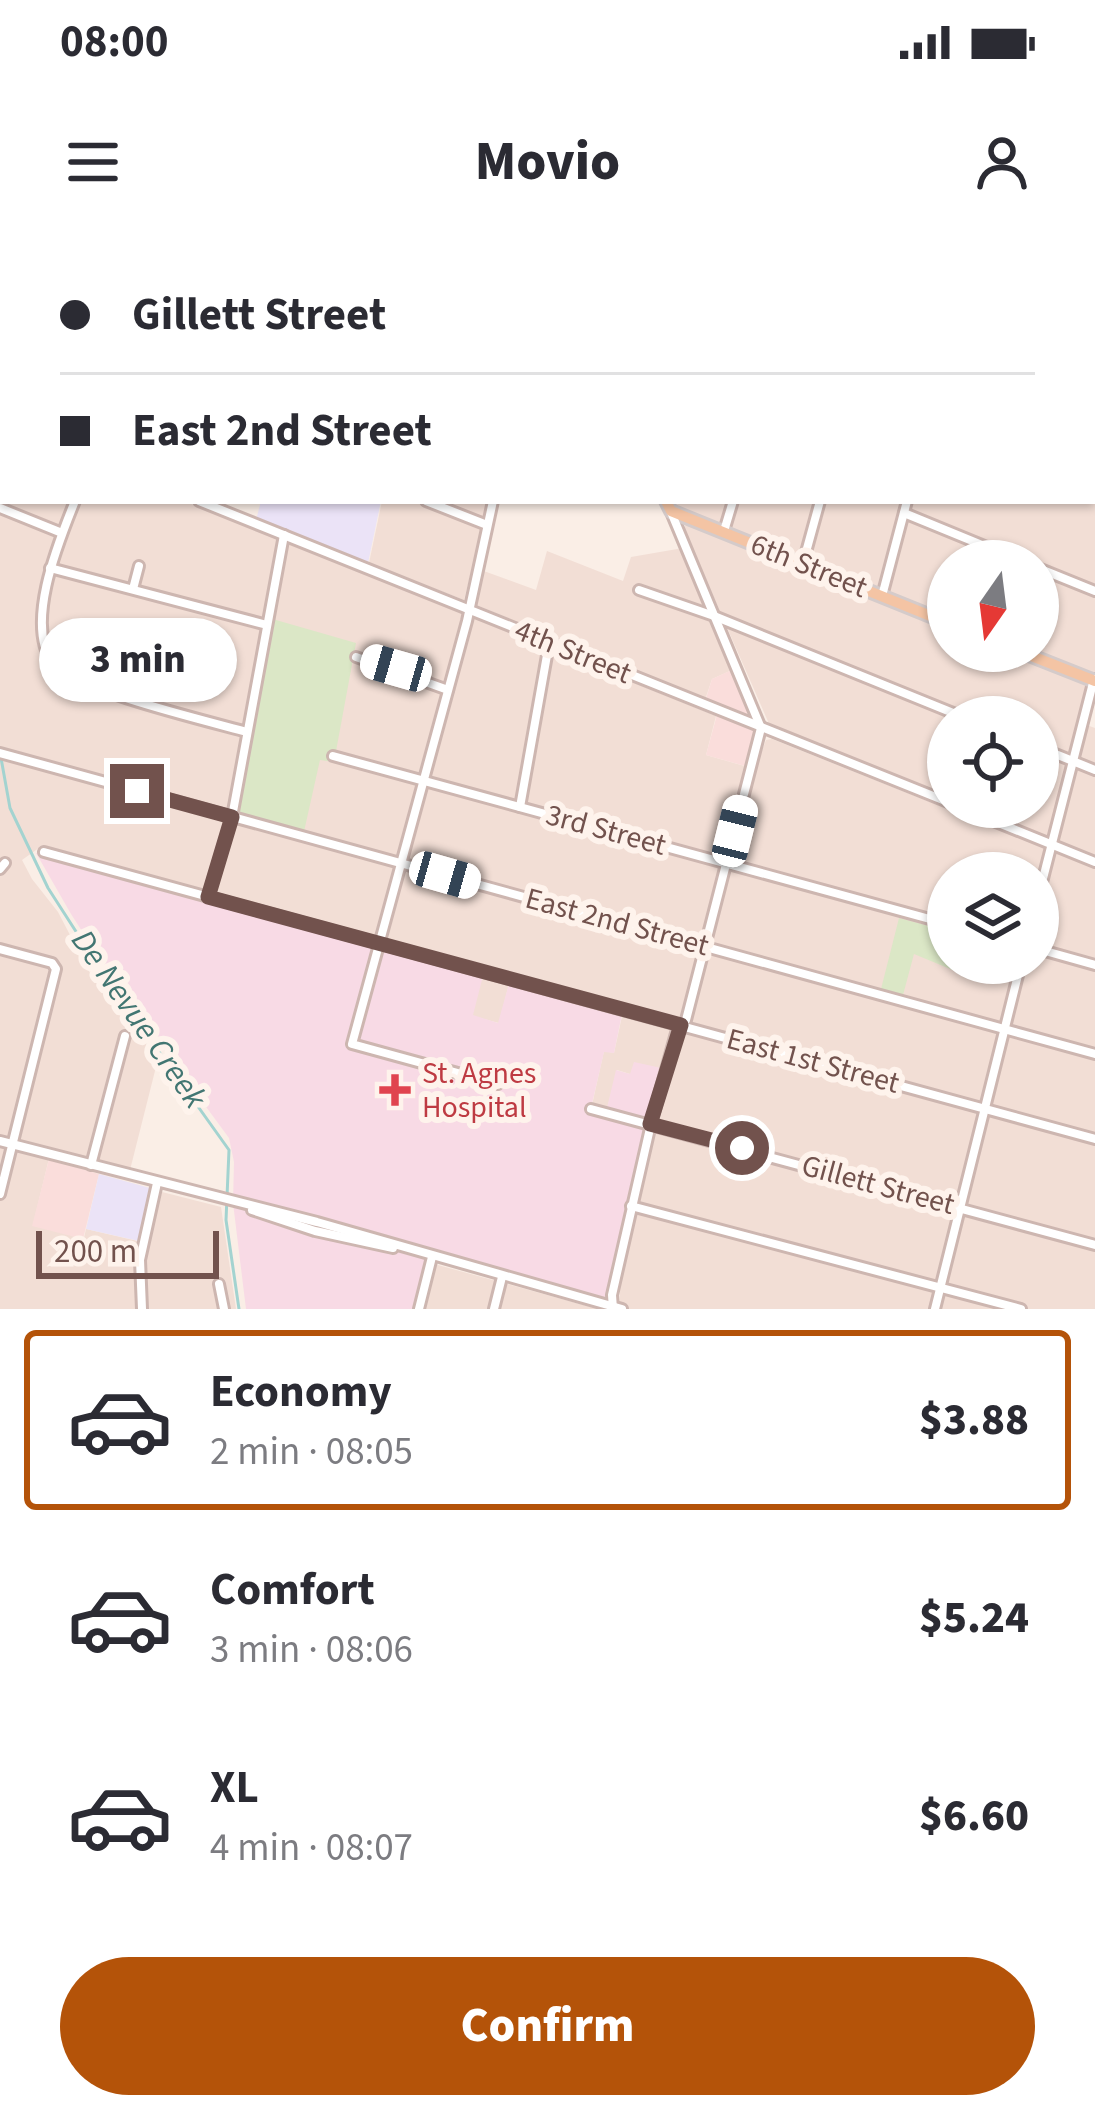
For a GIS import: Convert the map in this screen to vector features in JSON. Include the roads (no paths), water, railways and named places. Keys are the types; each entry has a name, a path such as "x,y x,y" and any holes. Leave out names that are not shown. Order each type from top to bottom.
{"main road":[{"name":"6th Street","path":"669,506 927,614"},
{"path":"1059,666 1095,680"}],"street":[{"path":"74,504 50,568 43,612 47,652 59,670 159,708 248,732"},
{"name":"4th Street","path":"206,504 927,794"},
{"path":"434,504 488,525"},
{"path":"492,504 448,690 352,1044 499,1084"},
{"path":"724,531 732,504"},
{"path":"803,563 819,504"},
{"path":"882,596 906,504"},
{"path":"0,1141 238,1204 376,1247 401,1249 616,1308 631,1206 650,1124 686,1020 761,728 669,506"},
{"path":"0,508 62,533"},
{"path":"904,513 970,540"},
{"path":"208,897 232,817 284,535"},
{"path":"133,589 139,566"},
{"path":"50,568 267,625"},
{"path":"1059,576 1095,591"},
{"path":"639,590 927,702"},
{"path":"520,806 549,644"},
{"path":"356,657 448,690"},
{"path":"1050,852 1095,680"},
{"path":"732,716 744,709 747,693"},
{"name":"East 2nd Street","path":"3,754 1095,1054"},
{"name":"3rd Street","path":"332,756 927,918"},
{"path":"1059,756 1095,770"},
{"path":"1012,828 1095,862"},
{"name":"East 1st Street","path":"44,852 1095,1139"},
{"path":"0,949 56,967 0,1194"},
{"path":"1059,955 1095,965"},
{"path":"935,1309 1016,984"},
{"path":"91,1165 125,1036"},
{"name":"Gillett Street","path":"591,1108 1095,1245"},
{"path":"142,1309 140,1260 158,1183"},
{"path":"631,1206 1021,1309"},
{"path":"419,1309 432,1257"},
{"path":"494,1309 502,1276"},
{"path":"219,1284 224,1309"}],"waterway":[{"name":"De Nevue Creek","path":"1,758 10,808 48,888 229,1150 226,1220 239,1309"}],"place":[{"name":"St. Agnes Hospital","path":"395,1090"}]}
